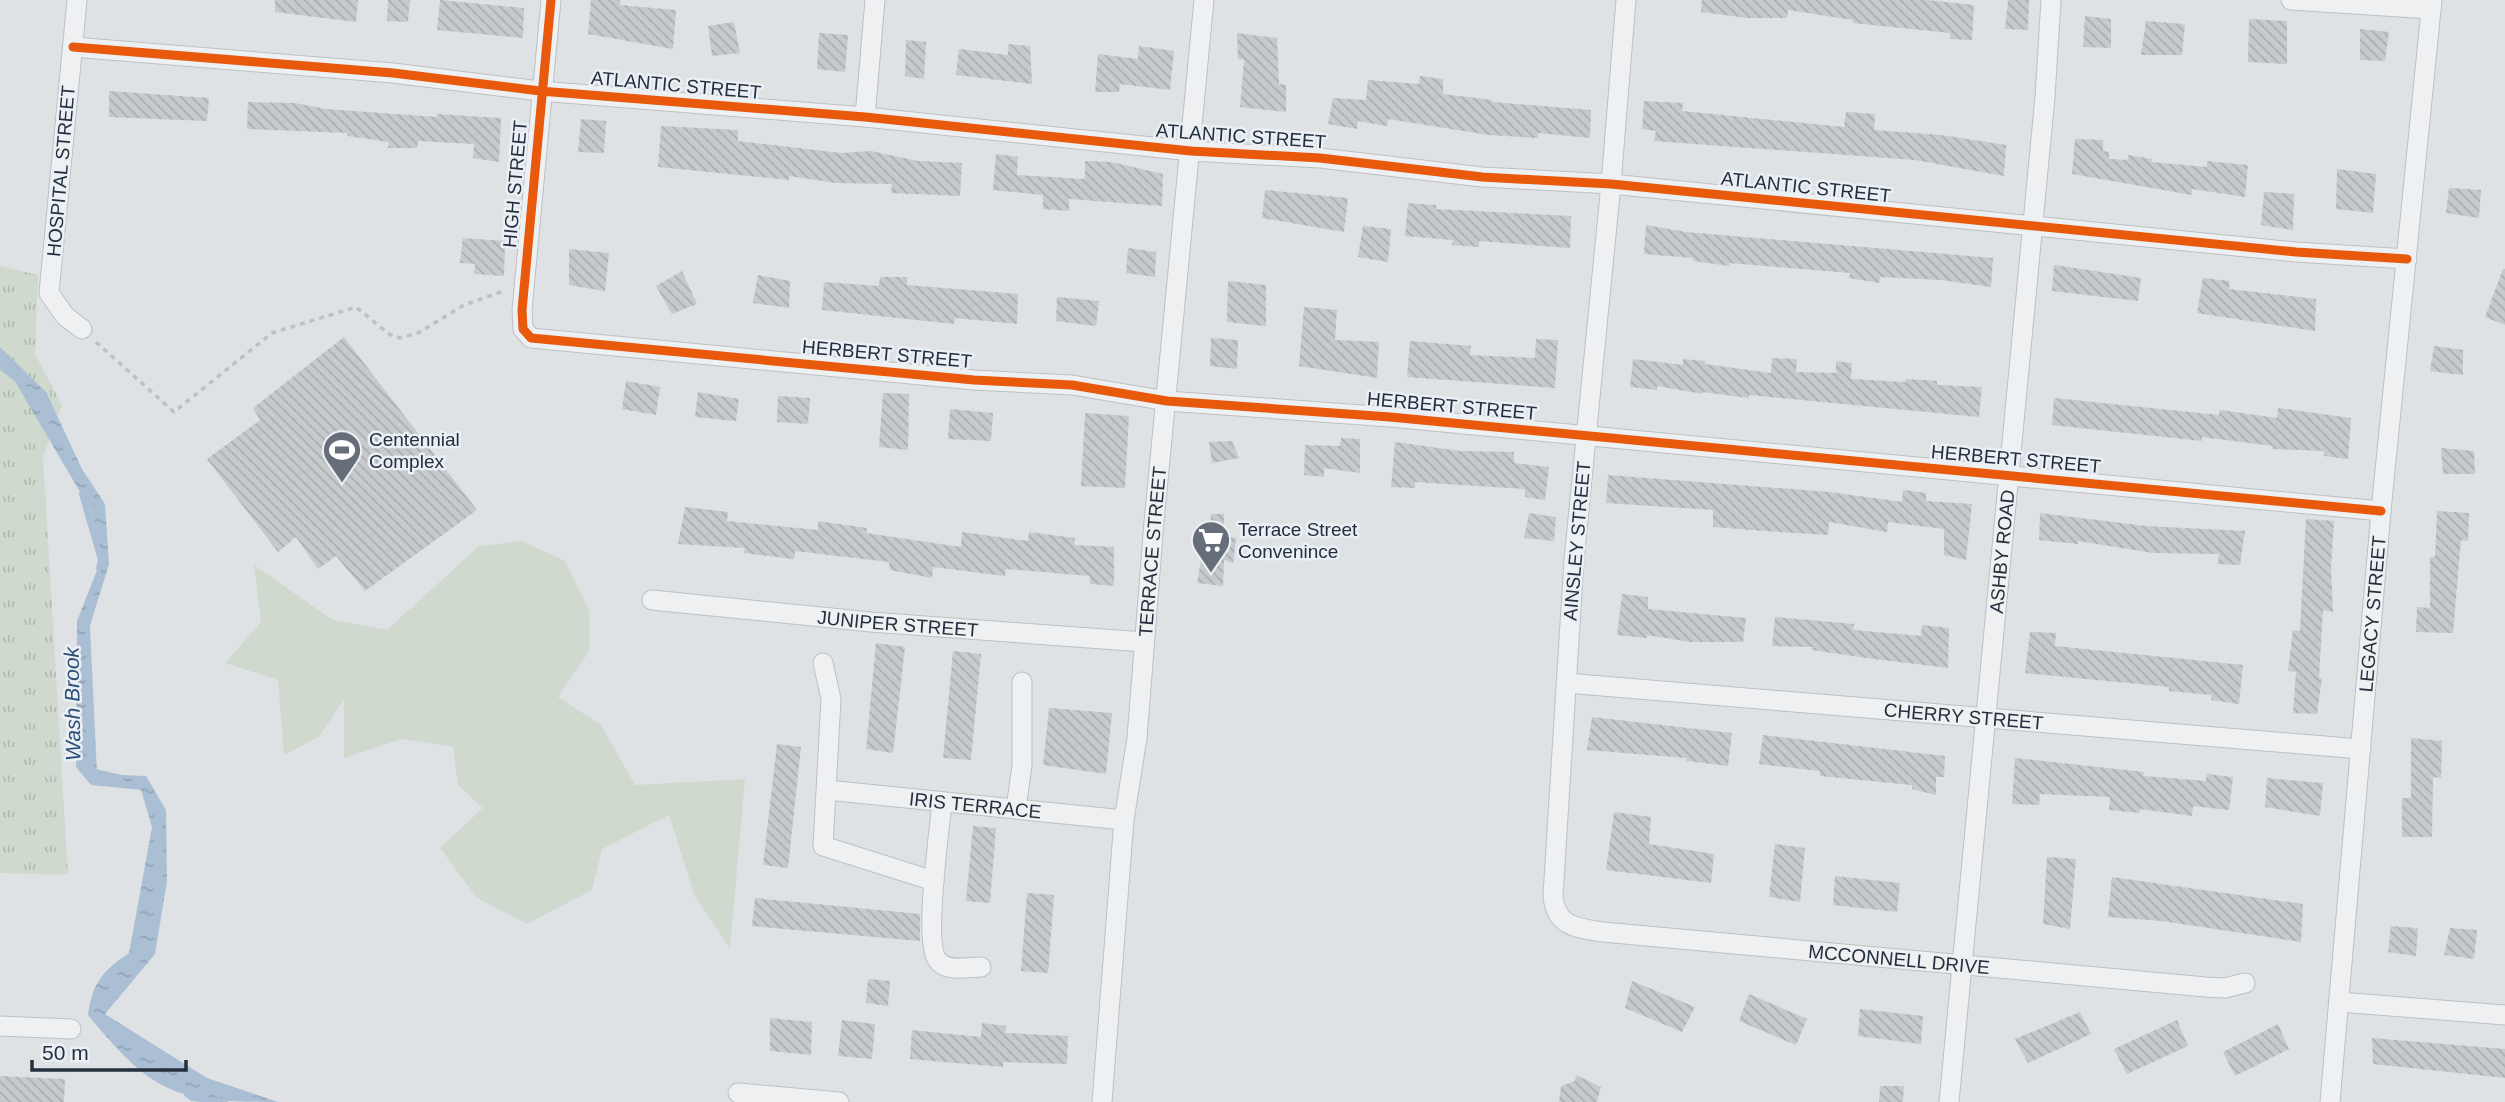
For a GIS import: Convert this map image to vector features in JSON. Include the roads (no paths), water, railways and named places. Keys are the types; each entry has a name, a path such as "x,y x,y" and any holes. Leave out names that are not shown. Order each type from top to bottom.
{"street":[{"name":"HOSPITAL STREET","path":"77,0 49,293 65,316 82,329"},
{"name":"HIGH STREET","path":"523,329 540,91 551,0"},
{"path":"865,117 874,0"},
{"name":"TERRACE STREET","path":"1102,1102 1124,820 1138,738 1144,642 1204,0"},
{"name":"AINSLEY STREET","path":"1559,914 1553,896 1566,683 1585,436 1612,184 1626,0"},
{"name":"ASHBY ROAD","path":"1950,1102 1984,718 2045,97 2051,0"},
{"path":"2291,0 2432,5"},
{"name":"LEGACY STREET","path":"2330,1102 2381,511 2432,5"},
{"name":"ATLANTIC STREET","path":"73,47 393,73 540,91 865,117 1191,151 1320,158 1482,177 1612,184 2031,227 2407,259"},
{"name":"HERBERT STREET","path":"523,329 528,336 541,339 974,380 1072,386 1167,401 1390,417 2381,511"},
{"name":"JUNIPER STREET","path":"652,600 872,622 1144,642"},
{"path":"823,663 831,699 823,846 934,881"},
{"path":"1016,809 1021,773 1022,682"},
{"name":"CHERRY STREET","path":"1566,683 2361,749"},
{"name":"IRIS TERRACE","path":"827,790 1124,820"},
{"path":"942,802 931,944 937,960 956,968 981,967"},
{"name":"MCCONNELL DRIVE","path":"1559,914 1572,928 1603,932 1963,967 2206,987 2225,988 2245,983"},
{"path":"2339,1002 2505,1015"},
{"path":"0,1026 71,1029"},
{"path":"738,1093 839,1102"}],"water":[{"path":"0,347 46,392 82,469 105,504 109,564 90,626 97,774 146,776 166,810 167,881 155,954 105,1014 207,1078 278,1102 214,1100 190,1096 169,1088 150,1078 131,1062 88,1015 92,995 100,979 129,953 152,827 141,790 91,785 76,767 77,621 101,560 90,509 6,366 0,363"}],"waterway":[{"name":"Wash Brook","path":"0,366 17,379"},
{"name":"Wash Brook","path":"82,494 101,560 99,568"},
{"name":"Wash Brook","path":"91,771 121,778"},
{"name":"Wash Brook","path":"187,1094 192,1098 225,1102"}],"place":[{"name":"Centennial Complex","path":"342,484"},
{"name":"Terrace Street Convenince","path":"1211,574"}]}
